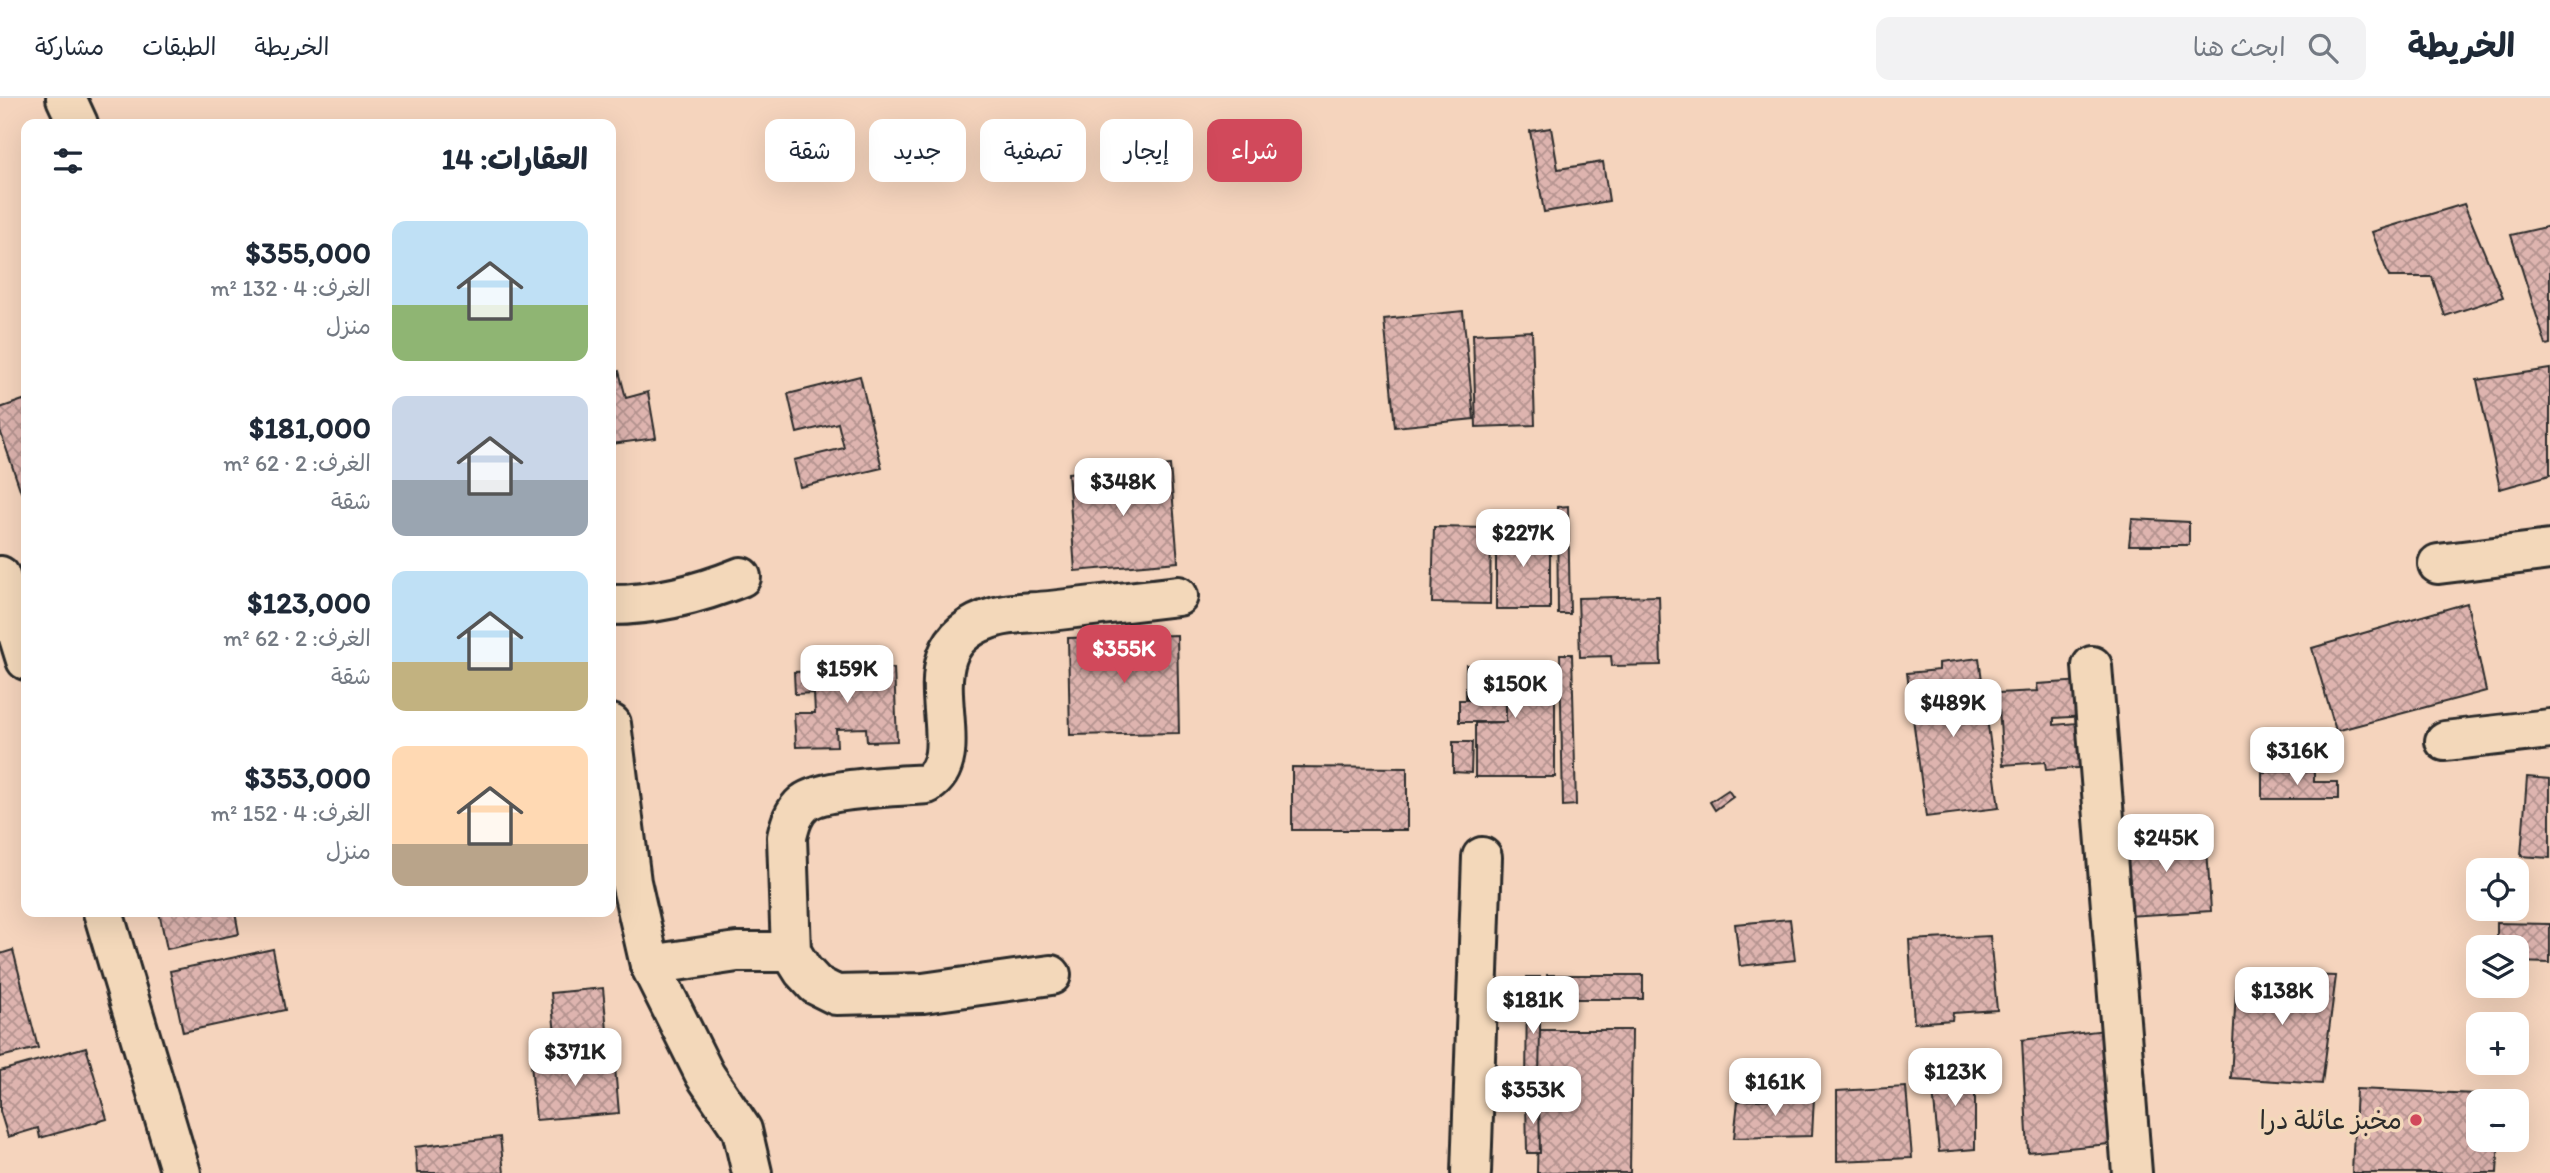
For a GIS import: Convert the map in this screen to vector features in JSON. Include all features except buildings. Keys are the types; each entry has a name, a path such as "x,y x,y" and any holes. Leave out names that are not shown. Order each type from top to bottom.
{"street":[{"path":"66,98 76,119"},
{"path":"2438,564 2550,550"},
{"path":"0,576 21,644"},
{"path":"616,605 636,605 701,593 741,577"},
{"path":"1051,975 923,993 836,995 816,985 791,952 787,837 792,819 802,804 818,795 927,783 935,779 946,751 941,675 956,641 995,617 1178,596"},
{"path":"2092,666 2132,1173"},
{"path":"2445,741 2550,729"},
{"path":"616,764 631,883 650,965 705,1075 742,1130 752,1173"},
{"path":"1471,1173 1482,858"},
{"path":"104,917 181,1173"},
{"path":"650,965 737,952 791,952"}],"place":[{"name":"مخبز عائلة درا","path":"2416,1120"}]}
